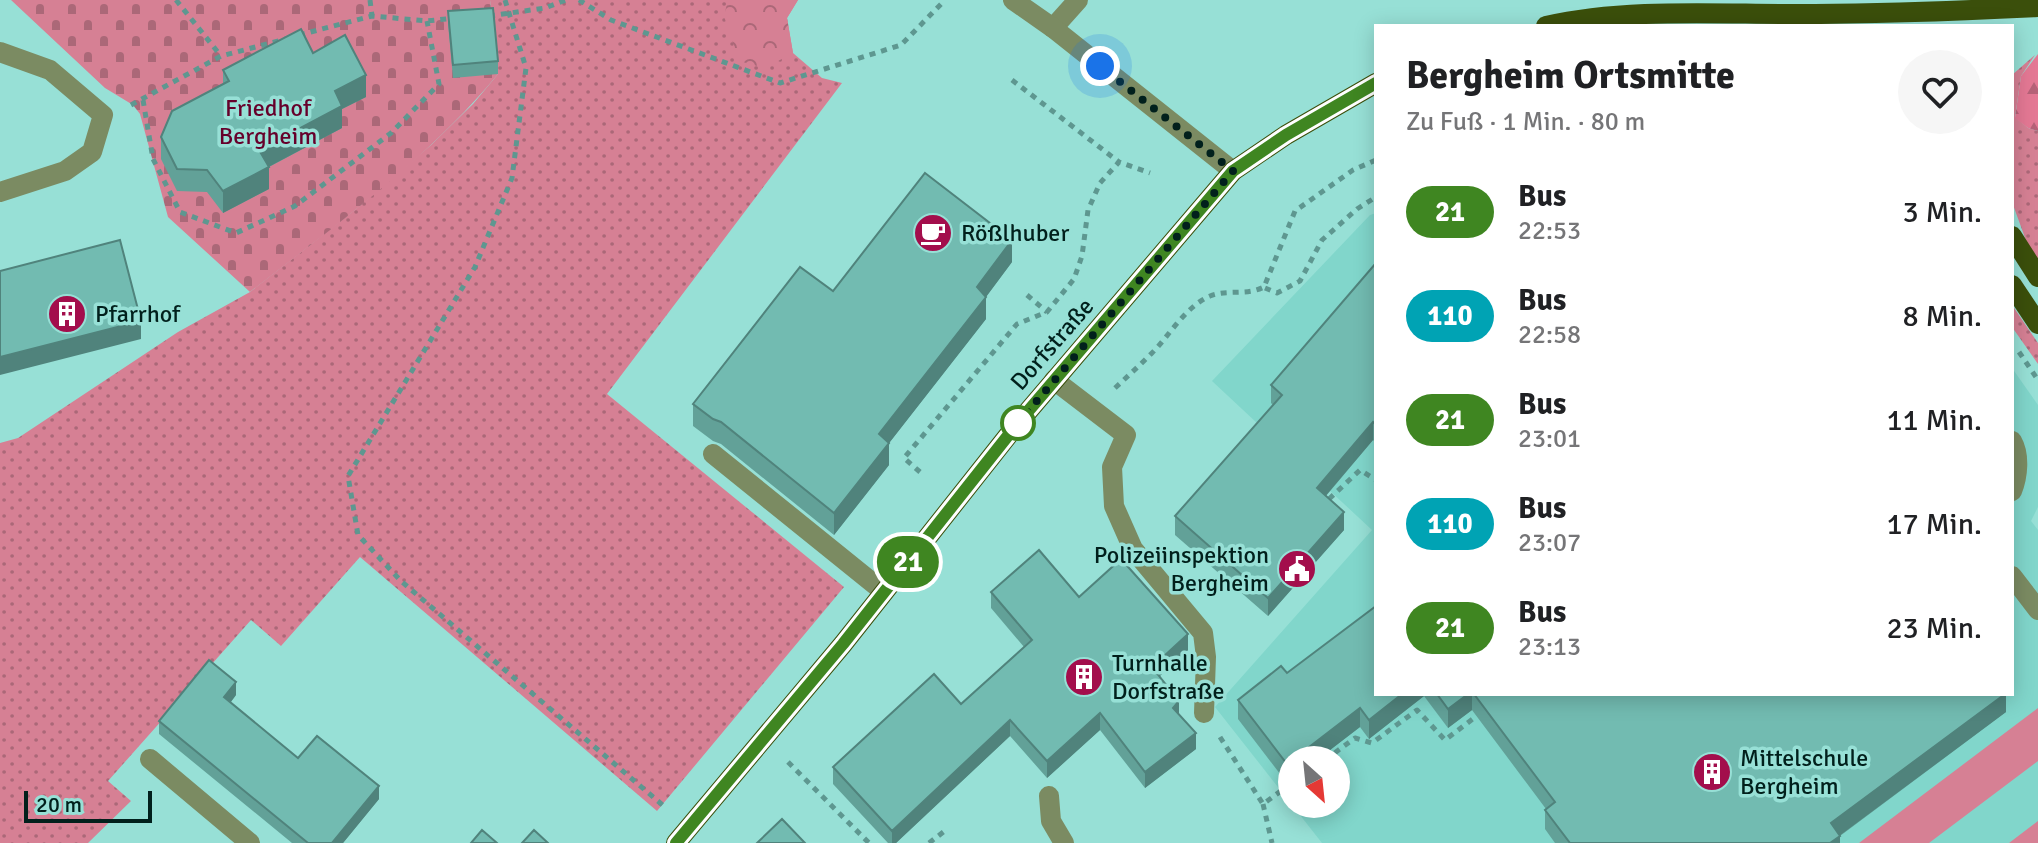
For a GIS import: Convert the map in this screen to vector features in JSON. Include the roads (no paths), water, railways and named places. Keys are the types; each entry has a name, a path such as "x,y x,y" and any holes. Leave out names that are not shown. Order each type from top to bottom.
{"main road":[{"path":"1555,24 1572,20 1674,14 1863,20 1960,18 2038,7"},
{"name":"Dorfstraße","path":"676,843 1054,380 1233,171 1286,135 1374,84"},
{"path":"2014,239 2038,277"},
{"path":"2014,288 2038,324"}],"street":[{"path":"1013,0 1053,28 1233,171"},
{"path":"1053,28 1078,0"},
{"path":"0,52 50,70 103,115 92,152 65,171 0,192"},
{"path":"1054,380 1126,435 1112,467 1114,506 1133,549 1203,633 1206,657 1204,713"},
{"path":"2014,444 2017,478 2014,486"},
{"path":"713,454 884,592"},
{"path":"2014,579 2038,610"},
{"path":"150,759 250,843"},
{"path":"1049,796 1051,821 1064,843"}],"place":[{"name":"Rößlhuber","path":"933,233"},
{"name":"Pfarrhof","path":"67,314"},
{"name":"Polizeiinspektion Bergheim","path":"1297,569"},
{"name":"Turnhalle Dorfstraße","path":"1084,677"},
{"name":"Mittelschule Bergheim","path":"1712,772"}],"park label":[{"name":"Friedhof Bergheim","path":"268,122"}]}
